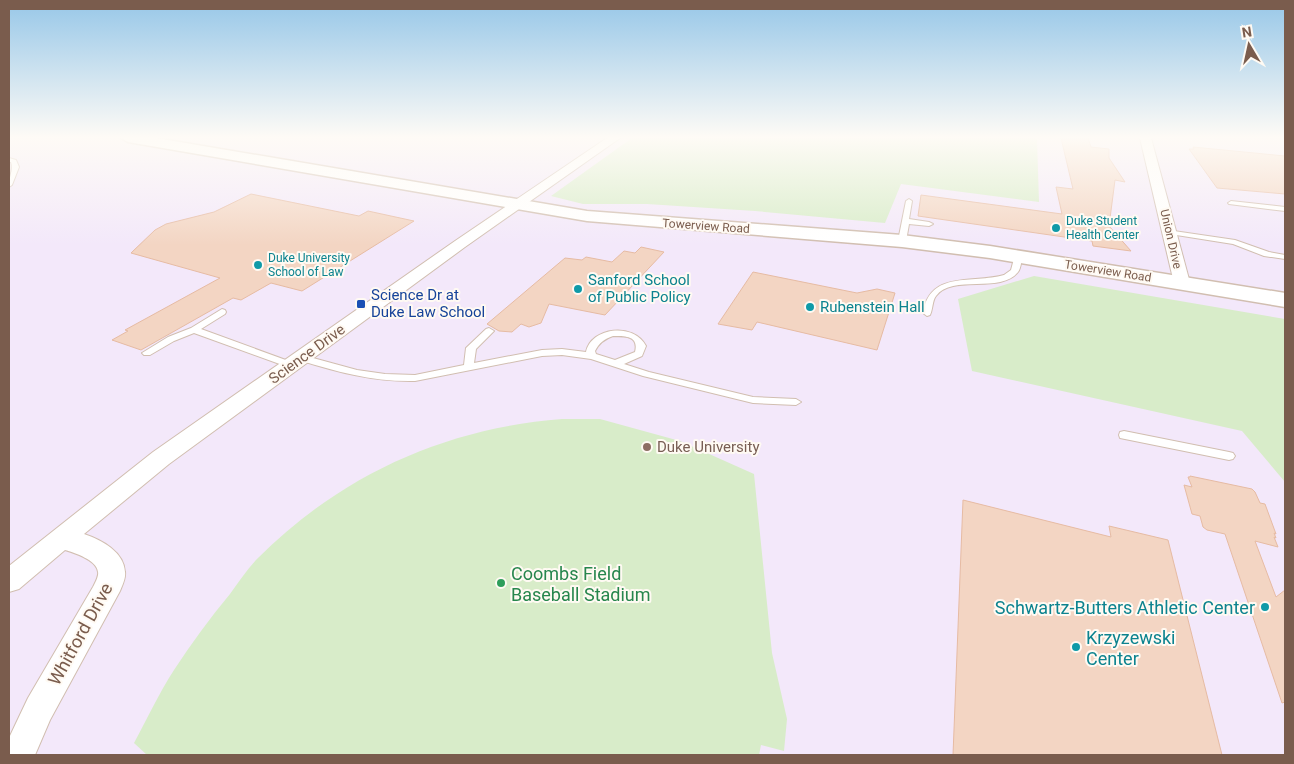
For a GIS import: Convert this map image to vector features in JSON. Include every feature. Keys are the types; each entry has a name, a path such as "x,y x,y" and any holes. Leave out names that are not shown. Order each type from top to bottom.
{"street":[{"name":"Towerview Road","path":"336,174 518,205 638,222 788,231 902,241 1018,257 1285,300"},
{"name":"Science Drive","path":"9,581 161,458 563,174"},
{"name":"Union Drive","path":"1154,174 1182,283"},
{"name":"Whitford Drive","path":"18,755 39,709 106,590 112,573 108,560 85,545 60,539"}],"lane":[{"path":"902,241 909,201"},
{"path":"1231,203 1285,209"},
{"path":"905,221 929,224"},
{"path":"1170,232 1235,242 1267,254 1285,257"},
{"path":"926,313 933,294 939,289 1011,275 1016,270 1018,257"},
{"path":"148,353 171,339 194,330 222,312"},
{"path":"194,330 297,361 379,378 415,378 542,354 562,352 592,356 646,374 753,400 796,402"},
{"path":"469,368 472,348 489,332"},
{"path":"592,356 590,351 596,339 620,333 631,334 638,338 642,344 640,354 617,363"},
{"path":"1124,435 1229,456"}],"shaded area":[{"name":"Duke University","path":"9,174 1285,174 1285,755 9,755"}],"green space":[{"path":"582,174 1038,174 1039,202 901,184 885,223 755,211 647,204 583,204 551,196"},
{"path":"1034,276 1285,319 1285,482 1242,431 972,371 958,299"},
{"name":"Coombs Field Baseball Stadium","path":"562,419 600,419 680,441 754,474 772,653 787,719 784,751 761,745 759,755 147,755 134,743 174,670 247,571 258,558 290,529 324,503 360,480 397,461 436,445 477,433 519,424"}],"building":[{"name":"Duke Student Health Center","path":"1069,174 1119,174 1125,182 1115,180 1109,226 1131,251 1093,246 1092,241 918,216 921,195 1062,214 1056,187 1073,189"},
{"path":"1207,174 1285,174 1285,194 1217,188"},
{"name":"Duke University School of Law","path":"251,194 359,216 368,211 414,221 302,291 271,283 241,300 233,298 141,350 112,340 128,331 125,330 220,278 131,253 155,230 166,224 214,212"},
{"name":"Sanford School of Public Policy","path":"641,247 664,252 605,315 549,304 541,323 529,327 521,324 512,332 499,331 487,324 565,258 582,260 586,257 612,262 624,251 635,253"},
{"name":"Rubenstein Hall","path":"753,272 857,293 877,289 895,293 877,350 757,322 752,330 718,324"},
{"name":"Schwartz-Butters Athletic Center","path":"1188,477 1252,489 1260,503 1265,504 1276,534 1274,533 1276,538 1274,537 1278,547 1255,541 1276,597 1285,590 1285,702 1282,703 1225,534 1207,530 1203,527 1200,516 1192,514 1184,485 1192,487"},
{"name":"Krzyzewski Center","path":"963,500 1111,537 1109,526 1168,540 1222,755 953,755"}],"place":[{"name":"Duke Student Health Center","path":"1056,228"},
{"name":"Duke University School of Law","path":"258,265"},
{"name":"Sanford School of Public Policy","path":"578,289"},
{"name":"Science Dr at Duke Law School","path":"361,304"},
{"name":"Rubenstein Hall","path":"810,307"},
{"name":"Duke University","path":"647,447"},
{"name":"Coombs Field Baseball Stadium","path":"501,583"},
{"name":"Schwartz-Butters Athletic Center","path":"1265,607"},
{"name":"Krzyzewski Center","path":"1076,647"}]}
